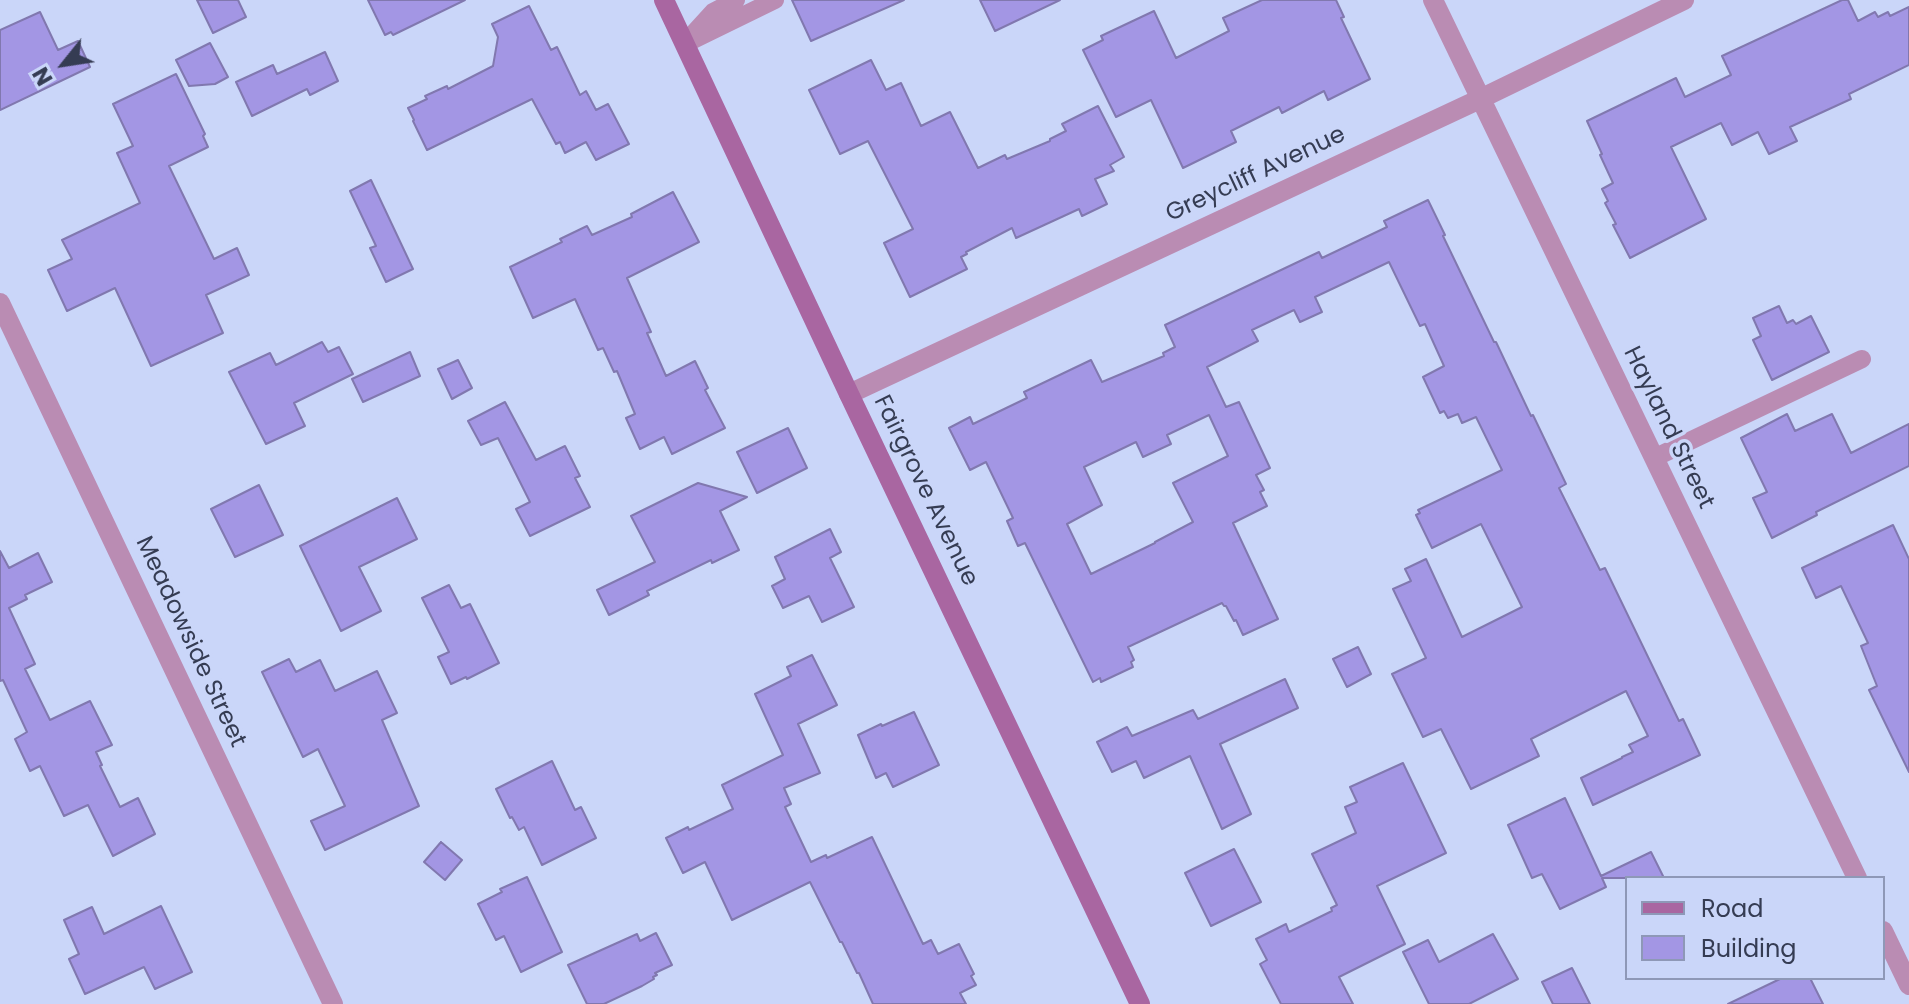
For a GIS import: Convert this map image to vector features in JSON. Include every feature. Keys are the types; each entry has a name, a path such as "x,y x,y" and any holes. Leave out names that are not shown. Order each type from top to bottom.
{"street":[{"name":"Fairgrove Avenue","path":"664,0 1140,1004"},
{"name":"Hayland Street","path":"1433,0 1856,876"},
{"name":"Greycliff Avenue","path":"849,394 1480,99 1684,0"},
{"name":"Meadowside Street","path":"0,303 333,1004"},
{"path":"1885,935 1909,985"}],"lane":[{"path":"685,44 713,12 736,0"},
{"path":"685,44 775,0"},
{"path":"1654,458 1862,359"}],"building":[{"path":"197,0 238,0 246,17 213,33"},
{"path":"368,0 465,0 393,35 391,32 385,35"},
{"path":"792,0 904,0 811,41"},
{"path":"980,0 1060,0 995,31"},
{"path":"1262,0 1336,0 1344,17 1341,18 1370,79 1328,100 1324,91 1282,113 1279,107 1231,131 1236,142 1183,168 1151,100 1116,117 1083,50 1103,40 1101,36 1154,11 1176,58 1229,31 1223,18"},
{"path":"1842,0 1848,0 1858,21 1875,12 1878,17 1888,12 1890,16 1909,7 1909,65 1849,94 1851,99 1790,127 1797,141 1769,154 1758,132 1732,145 1721,123 1671,147 1706,219 1630,258 1605,203 1608,201 1602,189 1613,183 1587,121 1676,78 1685,97 1731,75 1722,56"},
{"path":"529,6 551,50 557,47 580,95 586,91 596,110 608,104 629,144 596,160 586,142 565,153 560,142 556,144 532,99 427,150 408,108 427,99 425,96 447,86 448,89 493,66 498,37 492,24"},
{"path":"40,12 58,50 78,41 90,67 0,110 0,30"},
{"path":"210,43 228,77 215,84 189,86 176,60"},
{"path":"325,52 338,81 310,95 307,89 252,116 236,82 273,65 277,74"},
{"path":"871,60 886,90 901,83 921,126 950,112 978,168 1005,155 1007,159 1050,141 1066,131 1062,124 1098,106 1124,157 1110,165 1114,171 1095,179 1107,204 1082,216 1079,209 1016,238 1012,228 966,252 961,257 967,269 910,297 884,243 913,229 868,141 840,154 809,90"},
{"path":"176,74 205,134 208,147 169,166 214,259 237,248 249,275 206,295 223,333 151,366 115,288 67,311 48,270 72,259 62,240 140,203 117,153 133,146 113,104"},
{"path":"371,180 413,269 386,282 370,248 376,246 350,191"},
{"path":"673,192 699,242 627,278 666,376 695,361 708,388 705,390 725,428 672,454 664,437 640,449 626,418 635,414 617,371 614,372 603,348 598,350 575,299 533,318 510,267 587,226 592,235 632,217 631,214"},
{"path":"1428,200 1494,342 1566,484 1559,488 1600,570 1605,568 1679,721 1683,719 1700,755 1593,805 1581,778 1633,752 1629,745 1648,736 1626,691 1531,739 1539,756 1471,789 1441,729 1423,737 1392,674 1426,658 1393,589 1411,581 1405,569 1426,559 1462,637 1522,607 1481,524 1432,548 1416,515 1420,513 1418,510 1502,470 1476,417 1462,423 1458,414 1448,418 1444,411 1440,413 1423,377 1444,366 1425,324 1420,326 1389,262 1315,297 1322,312 1300,322 1294,310 1252,330 1258,341 1207,367 1226,407 1239,402 1270,468 1256,475 1264,490 1260,492 1267,506 1233,523 1278,619 1243,635 1222,603 1128,647 1134,660 1131,662 1133,667 1101,682 1100,678 1093,682 1025,543 1018,546 1007,521 1013,518 986,462 970,470 949,428 970,417 973,424 1027,398 1024,392 1091,360 1102,382 1164,356 1163,353 1175,347 1165,325 1319,252 1322,258 1387,227 1384,221","holes":["1209,415 1228,456 1173,483 1193,522 1091,574 1067,524 1102,505 1084,467 1136,442 1143,457 1171,444 1167,435"]},
{"path":"1779,306 1787,323 1793,320 1796,324 1811,316 1829,352 1772,380 1753,340 1761,336 1753,318"},
{"path":"322,342 328,352 339,347 353,374 294,403 305,426 266,444 229,372 270,353 276,365"},
{"path":"410,352 420,376 363,402 352,379"},
{"path":"458,360 472,388 452,399 438,369"},
{"path":"505,402 536,460 565,446 580,476 575,478 590,507 530,536 516,509 530,502 498,438 481,445 468,421"},
{"path":"1787,414 1795,431 1832,414 1851,453 1909,424 1909,466 1816,512 1817,515 1772,538 1753,498 1767,492 1741,438"},
{"path":"788,428 807,468 757,493 737,452"},
{"path":"698,483 747,497 720,511 739,550 647,591 649,595 609,615 597,590 655,562 631,516"},
{"path":"259,485 283,535 235,557 211,509"},
{"path":"397,498 417,539 359,567 381,611 341,631 300,546"},
{"path":"1893,525 1909,559 1909,772 1869,690 1877,686 1861,646 1868,643 1841,586 1816,598 1802,568"},
{"path":"830,529 841,552 830,558 854,607 822,622 809,596 783,608 772,586 785,579 775,557"},
{"path":"0,551 9,568 38,553 52,582 25,595 27,599 9,608 35,664 25,669 50,720 90,701 112,745 96,752 120,807 138,798 155,834 113,856 88,805 64,816 40,766 30,771 15,739 27,732 3,680 0,681"},
{"path":"449,585 461,608 470,604 499,663 451,684 438,657 449,652 422,598"},
{"path":"1358,647 1371,674 1347,687 1333,659"},
{"path":"812,655 837,705 798,724 820,773 784,788 791,804 785,807 811,862 872,837 923,944 931,940 938,954 959,944 976,985 960,993 966,1004 873,1004 810,882 732,920 705,862 683,873 666,838 733,809 722,785 783,755 755,694 791,676 787,667"},
{"path":"289,659 296,672 320,660 335,691 377,671 397,713 382,720 419,806 325,850 311,821 345,806 318,749 303,757 262,672"},
{"path":"1285,679 1298,708 1220,744 1251,814 1222,829 1190,756 1144,778 1136,761 1112,772 1097,742 1127,727 1132,736 1193,710 1198,719"},
{"path":"914,712 939,765 893,787 886,773 876,778 858,735"},
{"path":"552,761 575,810 581,807 596,838 542,865 524,827 519,830 510,818 496,789"},
{"path":"1403,763 1446,853 1377,886 1405,944 1339,977 1353,1004 1281,1004 1260,964 1267,960 1256,939 1286,924 1289,932 1332,911 1331,908 1337,905 1312,854 1356,833 1345,807 1357,802 1350,787"},
{"path":"1565,798 1601,876 1651,852 1663,876 1602,878 1606,887 1560,909 1542,874 1532,878 1508,825"},
{"path":"441,842 462,860 445,880 424,862"},
{"path":"1234,849 1261,902 1211,926 1185,873"},
{"path":"527,877 562,952 521,972 504,936 496,940 478,904 502,892 500,889"},
{"path":"161,906 192,972 155,989 144,967 85,994 69,959 79,954 64,920 92,907 104,934"},
{"path":"656,933 672,965 655,973 654,979 642,986 604,1004 587,1004 568,965 637,934 640,941"},
{"path":"1493,934 1518,979 1469,1004 1429,1004 1403,952 1428,940 1439,962"},
{"path":"1572,968 1590,1004 1553,1004 1542,982"},
{"path":"1778,980 1811,980 1823,1004 1728,1004"}]}
